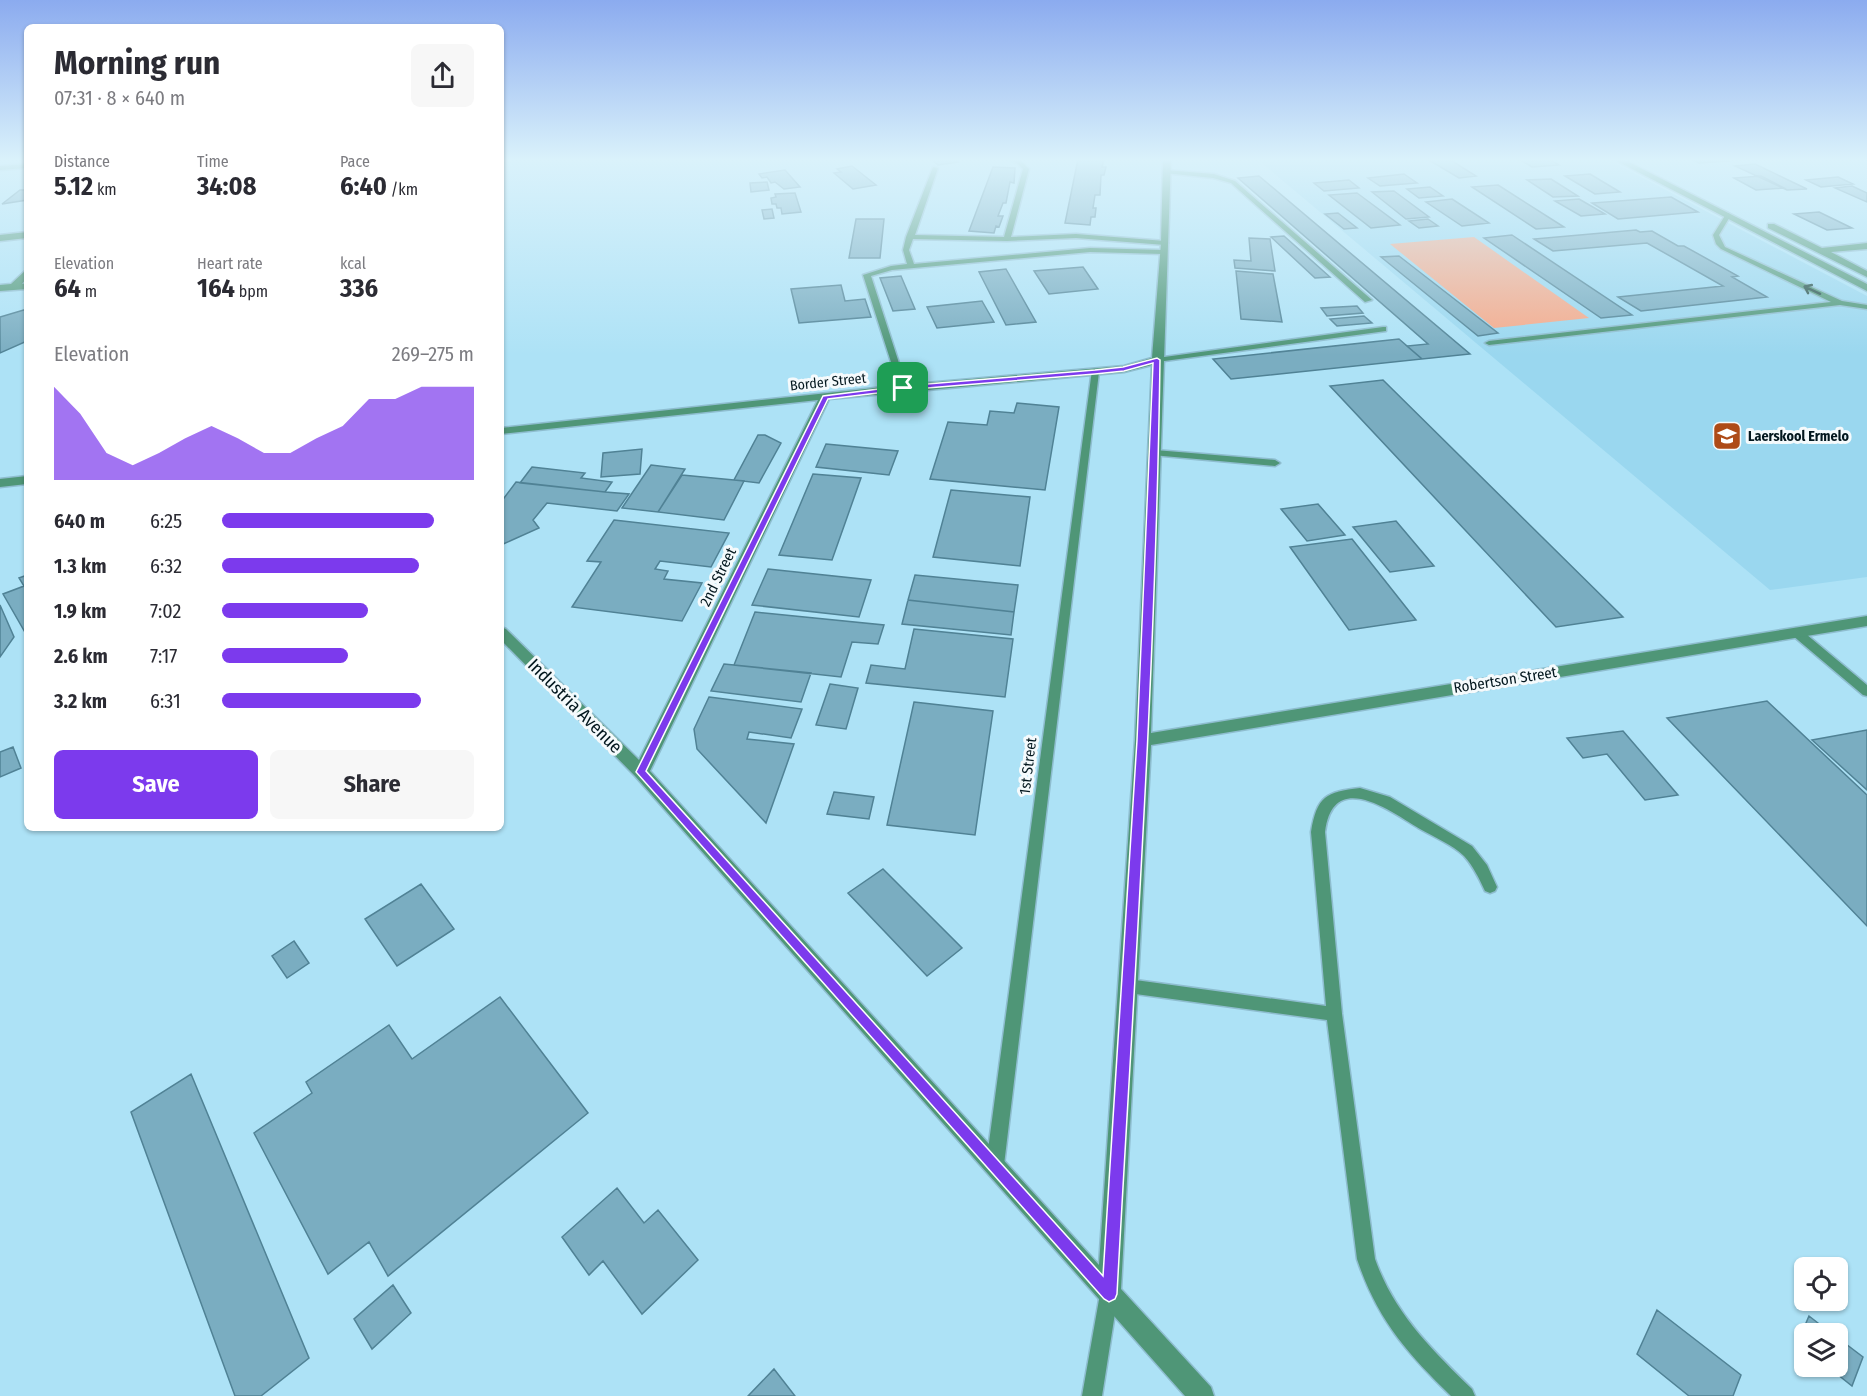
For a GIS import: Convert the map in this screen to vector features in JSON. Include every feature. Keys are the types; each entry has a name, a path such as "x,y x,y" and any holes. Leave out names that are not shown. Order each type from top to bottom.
{"street":[{"path":"1109,1294 1143,740 1157,360 1165,224"},
{"path":"1751,224 1801,254 1867,288"},
{"path":"1767,224 1867,274"},
{"path":"0,238 24,235"},
{"path":"1801,254 1867,246"},
{"path":"14,287 24,275"},
{"path":"0,288 24,286"},
{"name":"Border Street","path":"504,431 903,388 1124,369 1157,360"},
{"name":"2nd Street","path":"641,772 825,397"},
{"path":"0,483 24,480"},
{"name":"Robertson Street","path":"1143,740 1867,621"},
{"name":"Industria Avenue","path":"504,636 641,772 1202,1396"}],"lane":[{"path":"912,266 906,250 914,224"},
{"path":"1007,239 1011,224"},
{"path":"1281,224 1368,300"},
{"path":"1721,224 1716,235 1723,248 1840,303"},
{"path":"909,237 1007,239 1076,236 1164,247"},
{"path":"903,388 867,275 881,269 912,266 1090,250 1164,247"},
{"path":"1489,343 1840,303 1867,307"},
{"path":"1157,360 1383,329"},
{"name":"1st Street","path":"995,1165 1095,372"},
{"path":"1155,453 1275,463"},
{"path":"1796,632 1867,692"},
{"path":"1464,1396 1411,1342 1386,1309 1373,1284 1361,1232 1334,1014 1318,850 1320,818 1326,804 1349,793 1371,795 1385,801 1467,850 1482,869 1490,887"},
{"path":"1128,986 1334,1014"},
{"path":"1092,1396 1109,1294"}],"shaded area":[{"name":"Laerskool Ermelo","path":"1335,224 1731,224 1867,296 1867,577 1770,590"},
{"path":"1474,237 1589,318 1494,328 1390,244"}],"building":[{"path":"855,224 883,224 880,258 849,258"},
{"path":"972,224 1000,224 999,227 996,226 994,233 969,231"},
{"path":"1291,224 1316,224 1470,354 1422,359 1407,346 1428,344"},
{"path":"1338,224 1352,224 1357,228 1344,229"},
{"path":"1366,224 1400,225 1371,228"},
{"path":"1413,224 1438,226 1419,228"},
{"path":"1529,224 1560,224 1564,227 1536,229"},
{"path":"1815,224 1844,224 1852,228 1827,230"},
{"path":"1636,230 1652,231 1678,246 1684,246 1738,276 1732,277 1767,297 1641,311 1618,297 1723,286 1647,243 1553,251 1534,239"},
{"path":"1512,235 1632,315 1601,318 1484,238"},
{"path":"1284,236 1330,277 1315,278 1271,237"},
{"path":"1249,238 1270,239 1275,271 1235,268 1234,260 1251,261"},
{"path":"1399,256 1498,333 1478,336 1381,257"},
{"path":"1083,267 1098,289 1049,294 1034,271"},
{"path":"1006,269 1036,322 1006,325 979,272"},
{"path":"1236,271 1273,274 1282,322 1241,319"},
{"path":"901,276 915,309 893,311 880,278"},
{"path":"841,285 845,301 865,299 871,317 799,323 791,289"},
{"path":"982,301 994,322 937,328 927,307"},
{"path":"1357,306 1363,313 1327,316 1321,308"},
{"path":"24,310 24,342 0,353 0,317"},
{"path":"1364,316 1372,323 1337,326 1330,319"},
{"path":"1399,339 1422,359 1231,379 1213,359"},
{"path":"1383,380 1623,617 1556,627 1330,386"},
{"path":"1017,403 1059,407 1045,490 930,479 948,422 987,425 990,411 1014,413"},
{"path":"758,435 765,435 781,443 759,483 734,480"},
{"path":"826,444 898,451 889,475 816,467"},
{"path":"642,449 640,474 601,477 603,453"},
{"path":"651,465 685,469 658,512 622,508"},
{"path":"532,467 585,473 581,478 612,482 605,492 520,483"},
{"path":"813,474 861,478 832,560 779,555"},
{"path":"682,475 744,481 724,520 658,512"},
{"path":"516,482 629,494 617,511 547,503 533,520 539,528 504,544 504,498"},
{"path":"951,490 1030,497 1020,566 933,557"},
{"path":"1318,504 1345,535 1307,541 1281,509"},
{"path":"614,520 729,533 711,567 660,561 655,569 668,571 664,579 702,583 682,621 572,607 601,562 587,561"},
{"path":"1396,521 1434,566 1390,572 1353,527"},
{"path":"1352,539 1416,620 1349,630 1290,547"},
{"path":"768,569 871,580 859,617 752,605"},
{"path":"915,575 1018,585 1014,612 908,600"},
{"path":"24,576 24,586 19,578"},
{"path":"24,586 24,631 3,594"},
{"path":"908,600 1014,612 1011,635 902,624"},
{"path":"0,605 14,637 0,657"},
{"path":"755,612 884,625 878,644 852,642 841,677 734,665"},
{"path":"914,629 1013,639 1005,697 866,683 871,665 905,669"},
{"path":"724,664 811,673 801,702 711,691"},
{"path":"830,684 858,688 846,729 816,725"},
{"path":"709,697 802,709 791,738 749,732 747,739 794,744 766,823 697,749 694,729"},
{"path":"1767,701 1867,795 1867,926 1667,718"},
{"path":"914,702 993,711 975,835 887,825"},
{"path":"1867,730 1867,790 1812,740"},
{"path":"1623,731 1678,795 1645,800 1607,754 1583,758 1567,738"},
{"path":"13,747 21,768 0,777 0,752"},
{"path":"834,792 874,797 869,819 827,814"},
{"path":"883,869 962,948 927,976 848,893"},
{"path":"421,884 454,929 397,966 365,919"},
{"path":"294,941 309,963 287,978 272,956"},
{"path":"500,997 588,1113 388,1276 369,1242 328,1274 254,1133 312,1093 306,1082 389,1025 412,1059"},
{"path":"191,1074 309,1358 261,1396 235,1396 131,1112"},
{"path":"617,1188 644,1223 658,1210 698,1260 642,1314 603,1261 589,1275 562,1237"},
{"path":"393,1285 411,1313 372,1349 354,1319"},
{"path":"1657,1310 1741,1375 1733,1396 1689,1396 1637,1354"},
{"path":"1809,1316 1818,1323 1806,1323"},
{"path":"1848,1346 1863,1357 1852,1386 1841,1377 1848,1377"},
{"path":"774,1369 795,1396 748,1396"}],"place":[{"name":"Laerskool Ermelo","path":"1727,436"}],"route":[{"path":"1157,360 1143,740 1109,1294 641,772 825,397 903,388 1124,369 1157,360"}]}
